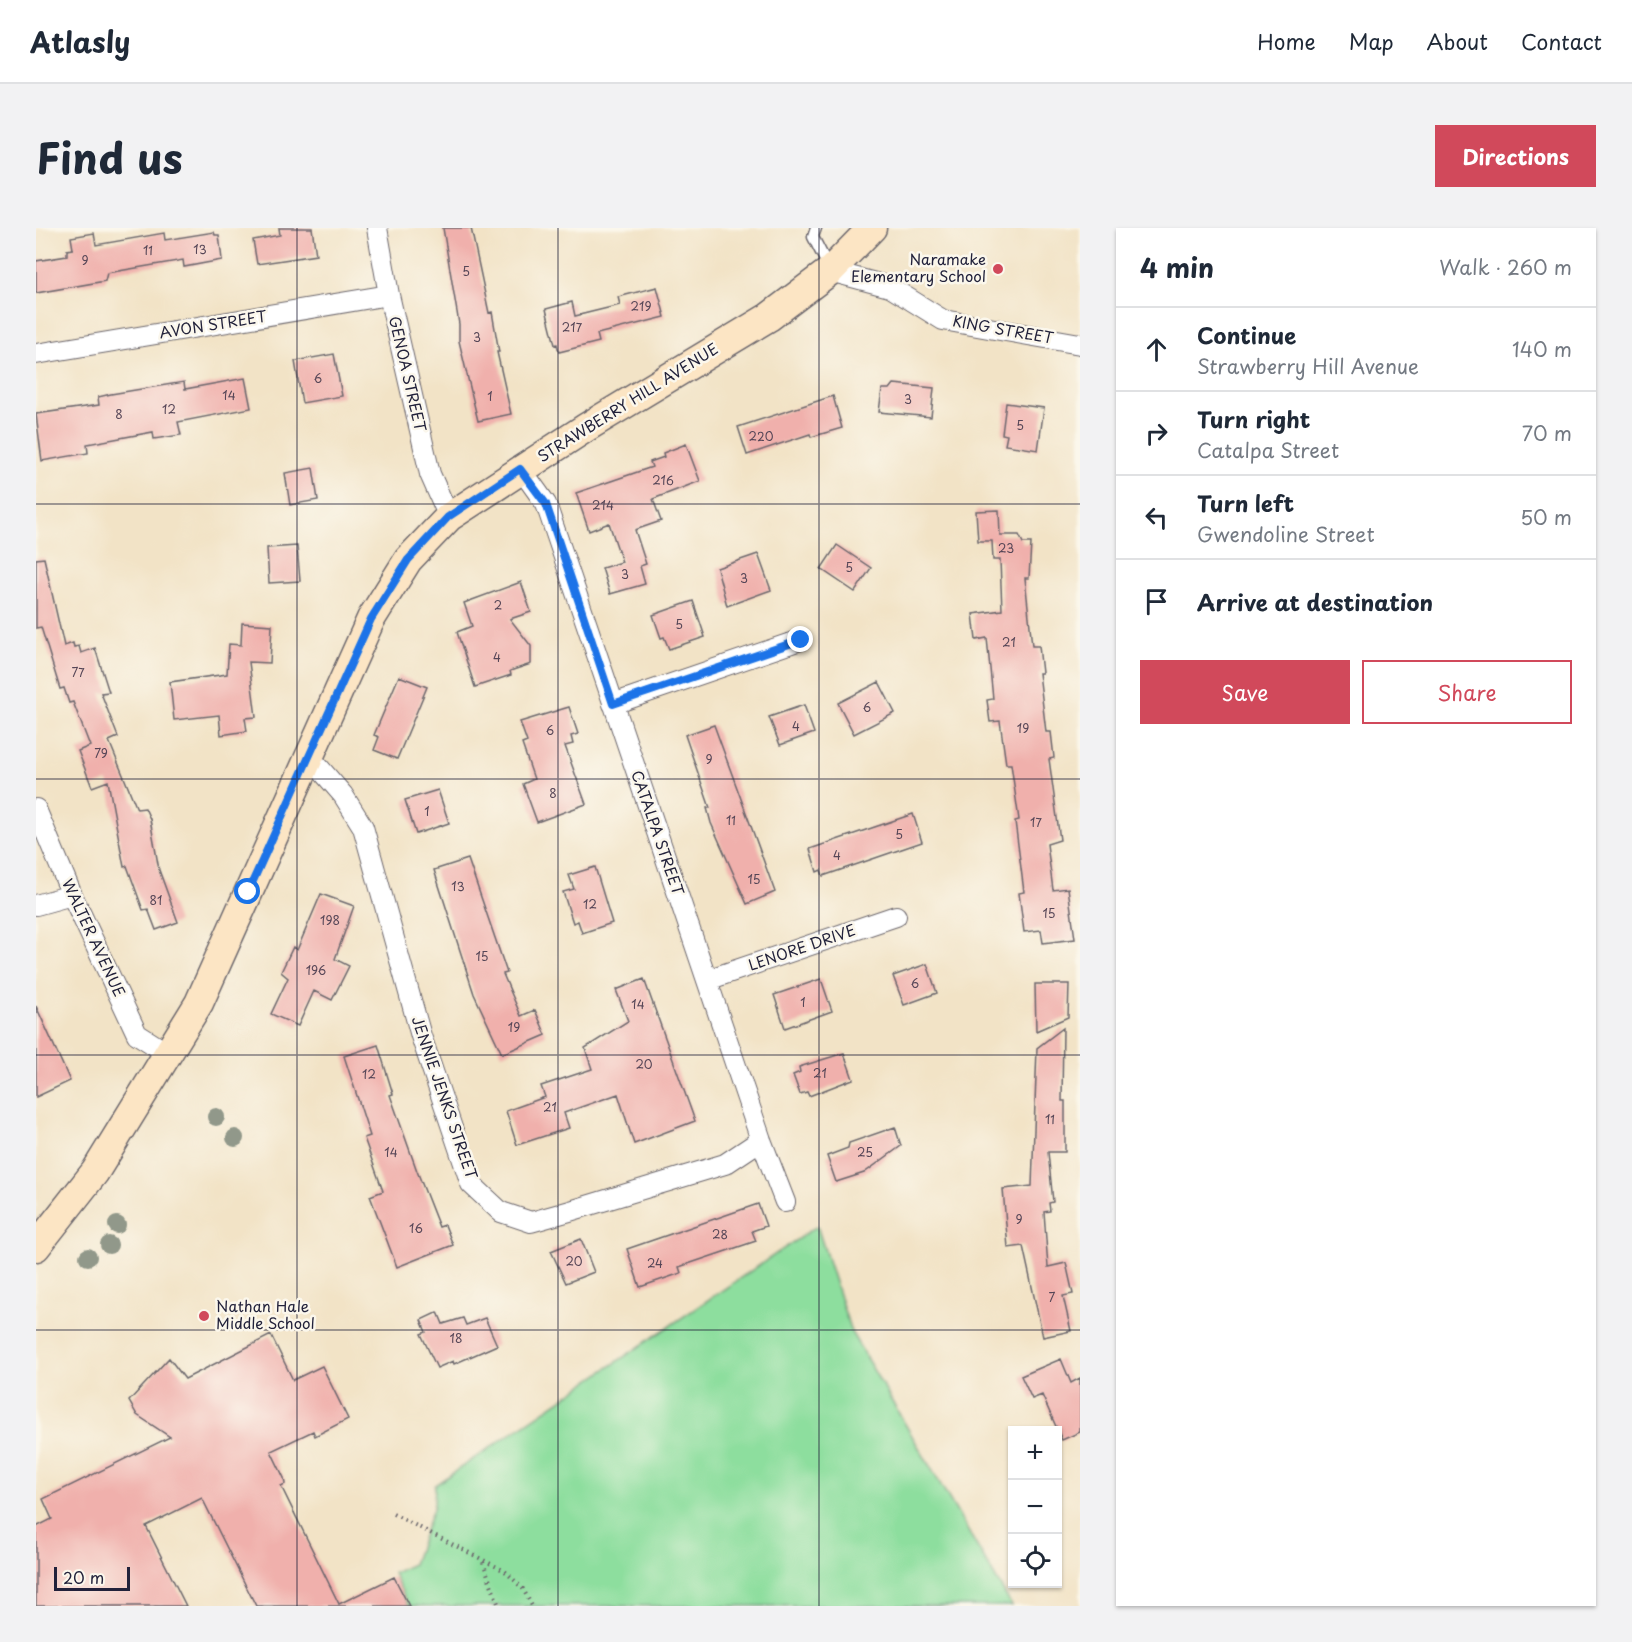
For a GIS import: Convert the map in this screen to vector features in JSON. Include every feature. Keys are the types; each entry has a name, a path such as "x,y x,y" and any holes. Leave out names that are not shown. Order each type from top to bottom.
{"main road":[{"name":"STRAWBERRY HILL AVENUE","path":"36,1247 95,1172 136,1110 167,1053 200,1004 371,619 408,560 448,517 520,469 769,317 830,271 872,228"}],"street":[{"name":"GENOA STREET","path":"377,228 389,295 430,474 448,517"},
{"name":"KING STREET","path":"830,271 890,287 943,320 1080,344"},
{"name":"AVON STREET","path":"36,354 389,295"},
{"name":"CATALPA STREET","path":"520,469 546,504 761,1140 785,1202"},
{"path":"613,704 801,640"},
{"name":"JENNIE JENKS STREET","path":"310,757 343,795 363,827 422,1036 471,1184 501,1212 531,1222 560,1214 725,1164 761,1140"},
{"name":"WALTER AVENUE","path":"36,809 72,895 137,1034 167,1053"},
{"path":"36,905 72,895"},
{"name":"LENORE DRIVE","path":"707,980 896,916"}],"lane":[{"path":"816,228 813,237 830,271"}],"path":[{"path":"393,1514 505,1571 523,1589 532,1606"},
{"path":"483,1560 500,1606"}],"green space":[{"path":"817,1226 851,1332 1012,1606 409,1606 393,1573 413,1564 434,1506 435,1485"}],"building":[{"path":"279,228 312,228 316,255 257,264 253,240 280,235"},
{"path":"443,228 471,228 489,313 492,312 499,352 497,352 511,414 478,421 459,341 459,324"},
{"path":"214,232 215,235 219,235 222,260 184,267 183,260 107,273 105,281 36,293 36,261 67,256 67,250 73,249 71,237 94,233 96,245 164,233 165,240"},
{"path":"657,287 665,317 597,334 599,342 559,352 557,344 555,345 546,309 572,302 575,316 620,305 618,297"},
{"path":"334,354 342,396 302,403 295,361"},
{"path":"245,378 251,408 178,422 181,435 154,439 153,432 87,444 88,453 42,461 36,414 99,405 98,397 111,394 184,382 185,389"},
{"path":"894,384 934,388 931,417 879,412 882,389 890,389"},
{"path":"833,396 842,428 811,437 810,434 747,455 738,427"},
{"path":"1006,403 1044,408 1038,450 1005,445 1007,435 1002,434"},
{"path":"686,444 700,481 653,499 661,521 635,530 646,564 640,566 645,584 610,594 602,568 622,562 609,523 589,531 576,493 652,467 650,462 664,457 663,453"},
{"path":"313,468 318,500 290,505 285,473"},
{"path":"999,510 1000,535 1019,535 1023,543 1031,543 1029,578 1025,578 1032,646 1039,646 1042,673 1039,673 1046,732 1051,732 1054,758 1049,759 1060,840 1047,844 1053,890 1068,888 1075,939 1043,943 1041,930 1024,932 1019,893 1024,892 1015,821 1019,820 1011,764 1006,764 1000,721 990,722 987,700 993,699 987,638 976,640 973,614 1002,610 1000,560 993,560 992,541 978,541 976,511"},
{"path":"837,545 871,568 855,592 821,569"},
{"path":"297,546 300,581 269,583 267,548"},
{"path":"758,554 771,590 727,606 717,568"},
{"path":"44,558 64,646 73,643 74,647 79,646 81,653 95,648 109,692 101,693 118,737 109,741 137,809 145,808 150,819 159,870 178,922 156,930 148,909 143,910 127,866 124,867 108,781 92,787 78,751 90,746 73,702 69,703 64,688 60,689 41,627 36,628 36,559"},
{"path":"521,582 531,612 510,619 531,646 531,664 510,671 511,675 475,687 457,632 472,626 464,603"},
{"path":"693,601 705,637 669,649 664,637 661,638 653,615"},
{"path":"242,623 272,625 270,663 249,662 256,717 245,718 247,731 221,735 219,715 174,720 170,682 227,674 229,644 241,645"},
{"path":"399,676 427,687 397,759 374,750 379,737 374,735"},
{"path":"879,682 895,713 854,734 838,703"},
{"path":"804,705 814,733 780,745 769,717"},
{"path":"569,707 578,734 571,736 573,744 565,746 586,804 537,822 523,784 534,779 522,744 527,742 520,722"},
{"path":"714,725 775,892 747,904 711,823 707,808 710,808 685,735"},
{"path":"438,790 449,823 416,834 405,800"},
{"path":"913,814 922,842 823,876 821,870 817,872 810,849"},
{"path":"468,859 507,973 503,974 521,1016 535,1010 546,1035 502,1054 474,994 434,870"},
{"path":"595,867 612,923 582,933 578,921 573,923 563,892 574,889 569,875"},
{"path":"321,894 354,906 335,959 349,966 332,1000 314,991 298,1026 271,1014 288,978 281,972 293,947 297,950"},
{"path":"927,964 937,993 904,1005 893,976"},
{"path":"644,979 695,1121 634,1144 618,1094 564,1113 569,1128 517,1145 506,1111 545,1097 541,1086 592,1069 585,1048 628,1021 616,990"},
{"path":"821,979 832,1011 785,1028 774,995"},
{"path":"1035,984 1069,984 1068,1017 1036,1031"},
{"path":"36,1006 70,1081 36,1097"},
{"path":"1063,1028 1062,1101 1065,1101 1065,1152 1048,1152 1053,1202 1049,1203 1050,1211 1044,1212 1048,1267 1066,1263 1073,1294 1063,1296 1071,1331 1043,1337 1023,1246 1008,1248 1003,1189 1032,1186 1037,1048"},
{"path":"378,1045 393,1094 390,1095 417,1171 439,1227 445,1225 453,1245 397,1267 370,1196 383,1191 364,1138 370,1136 344,1056"},
{"path":"844,1053 853,1079 809,1096 807,1092 800,1094 793,1075 800,1072 799,1067"},
{"path":"895,1127 901,1146 864,1173 836,1182 827,1156 848,1148 849,1143"},
{"path":"758,1204 766,1226 752,1231 756,1241 679,1267 681,1273 640,1287 627,1249"},
{"path":"581,1239 594,1272 566,1283 551,1251"},
{"path":"438,1312 443,1324 463,1318 466,1325 485,1318 497,1345 454,1364 453,1361 437,1368 421,1334 426,1332 421,1320"},
{"path":"271,1335 293,1380 322,1366 348,1419 315,1436 313,1431 271,1451 284,1478 285,1484 281,1486 339,1604 394,1577 409,1606 256,1606 202,1498 146,1526 186,1606 36,1606 36,1527 52,1519 43,1499 170,1437 137,1415 129,1401 169,1358 185,1379"},
{"path":"1061,1359 1071,1383 1080,1378 1080,1432 1062,1440 1062,1426 1056,1426 1042,1395 1032,1399 1021,1376"}],"place":[{"name":"Naramake Elementary School","path":"998,269"},
{"name":"Nathan Hale Middle School","path":"204,1316"}],"route":[{"path":"248,892 371,619 408,560 448,517 520,469 546,504 613,704 801,640"}]}
